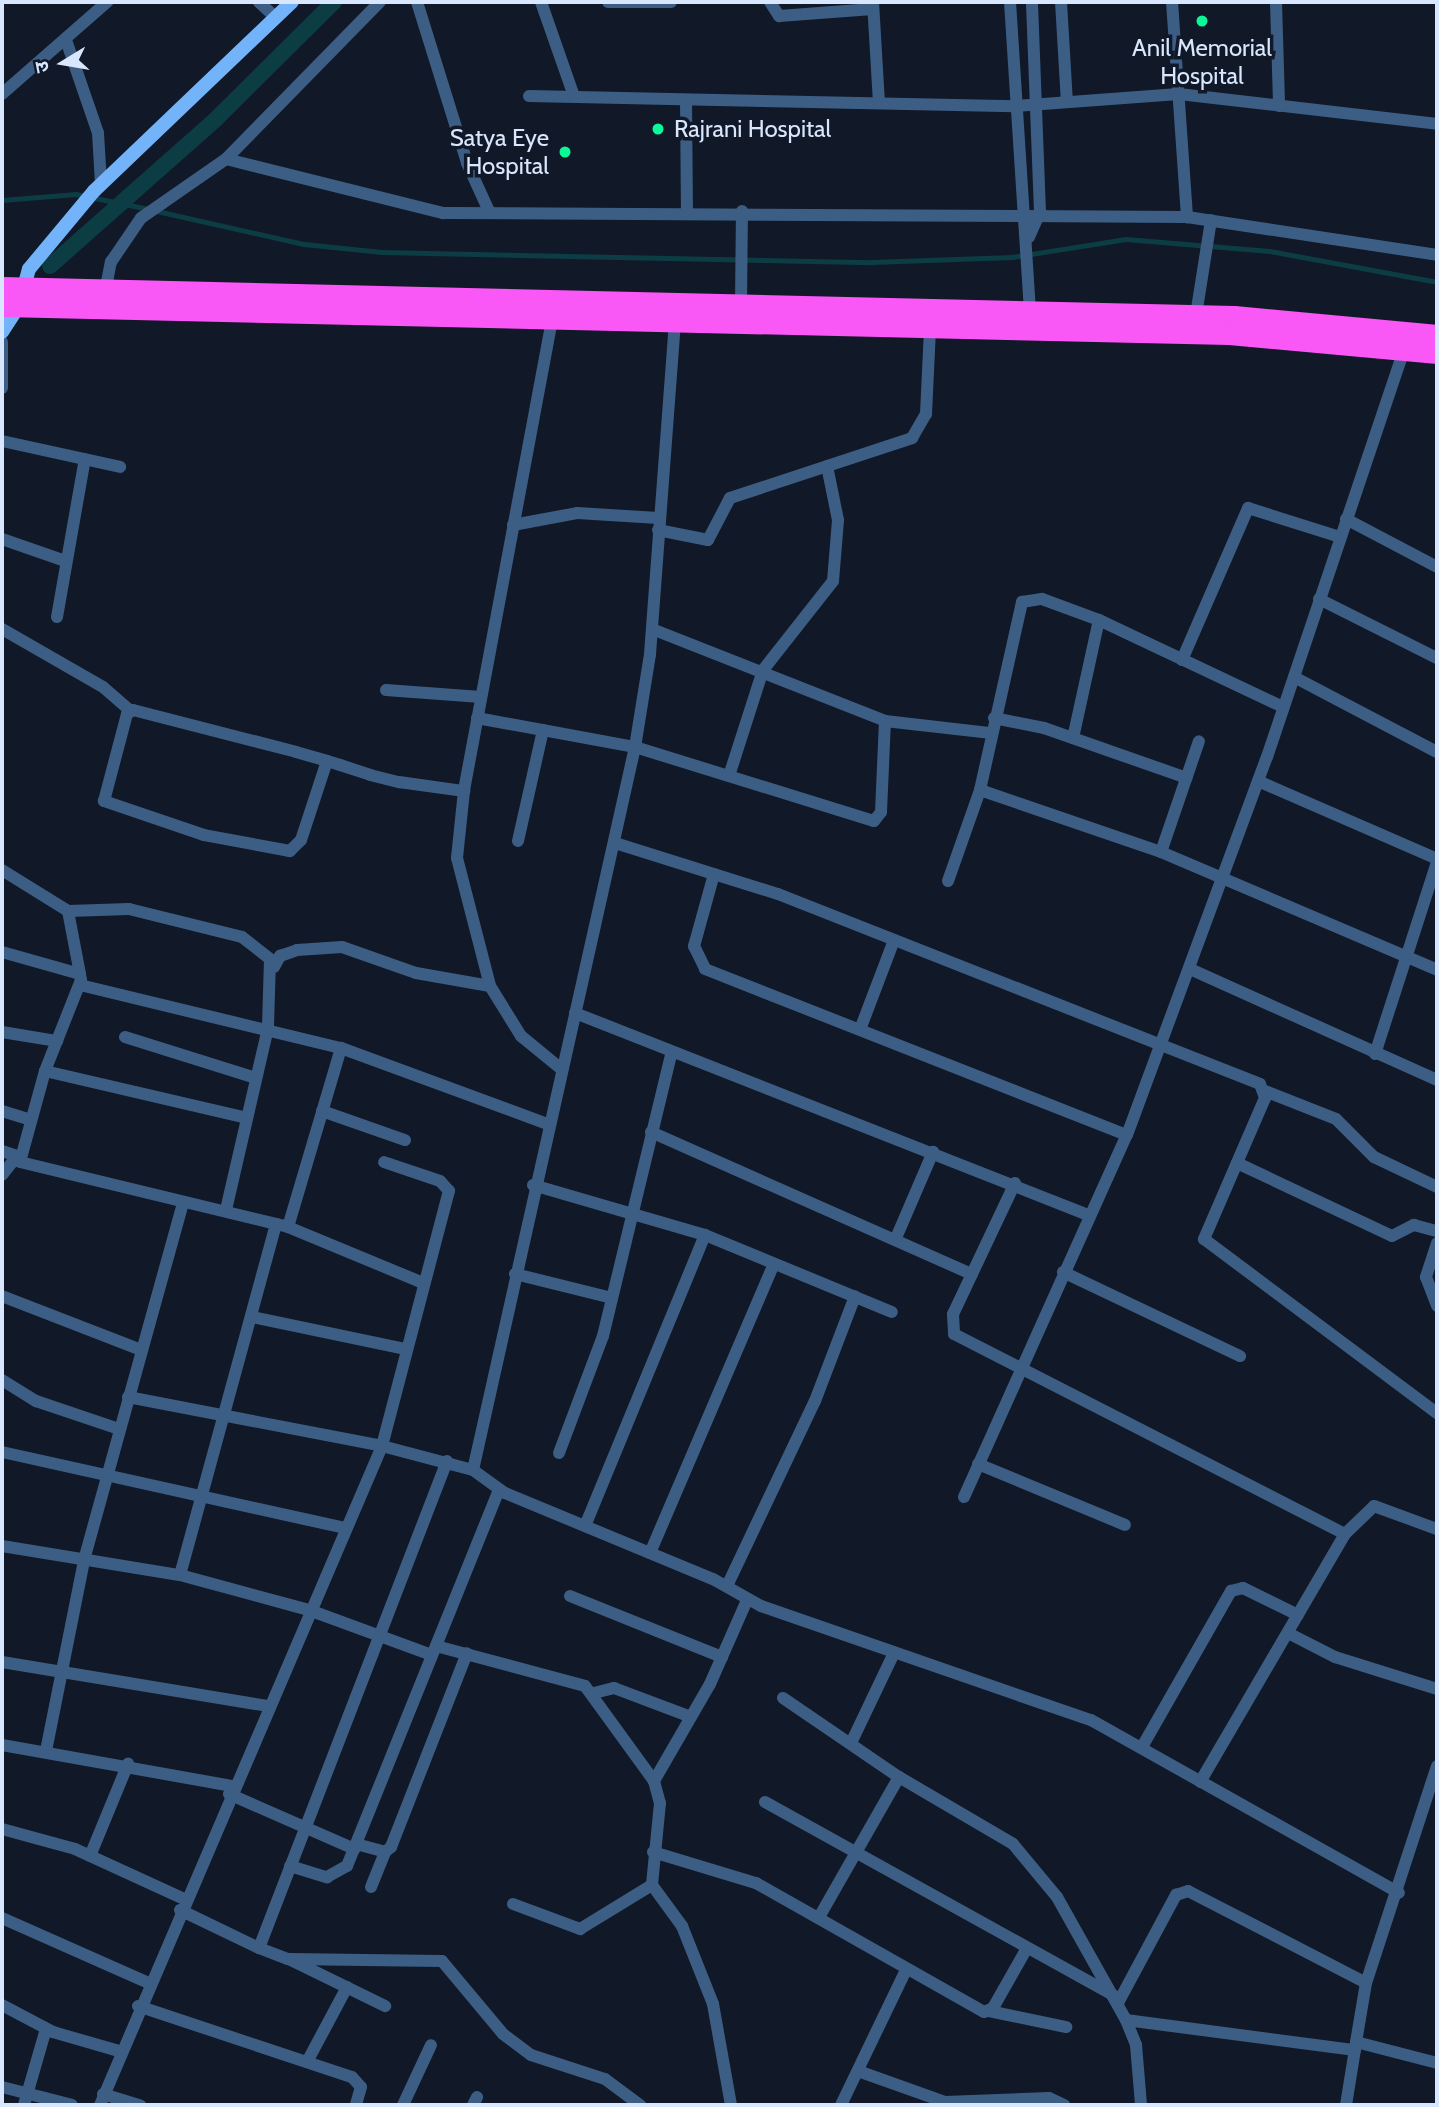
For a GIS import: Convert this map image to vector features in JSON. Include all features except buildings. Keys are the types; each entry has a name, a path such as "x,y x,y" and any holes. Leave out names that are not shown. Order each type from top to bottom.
{"highway":[{"path":"11,297 104,292 741,303 1196,315 1437,335"},
{"path":"11,297 552,320 1229,334 1437,353"}],"street":[{"path":"2,94 66,43 107,2"},
{"path":"259,2 276,18"},
{"path":"2,332 11,297 29,269 98,188 292,2"},
{"path":"104,292 111,262 141,218 169,195 226,159 380,2"},
{"path":"417,2 463,152 489,211"},
{"path":"541,2 574,96"},
{"path":"608,2 671,2"},
{"path":"770,2 779,16 873,6 879,103"},
{"path":"1010,2 1020,214 1029,237 1030,312"},
{"path":"1029,237 1040,212 1032,2"},
{"path":"1061,2 1067,102"},
{"path":"1172,2 1187,217"},
{"path":"1276,2 1279,106"},
{"path":"66,43 98,133 98,188"},
{"path":"529,96 1014,106 1179,94 1437,124"},
{"path":"686,101 687,210"},
{"path":"226,159 443,213 687,210 1020,214 1040,212 1187,217 1437,255"},
{"path":"741,303 742,211"},
{"path":"1196,315 1210,220"},
{"path":"552,320 464,791 457,858 490,986 521,1036 560,1068"},
{"path":"473,1470 533,1185 615,843 635,747 652,629 675,321"},
{"path":"513,526 578,513 658,524 708,540 730,498 902,444 921,427 930,329"},
{"path":"2,342 2,388"},
{"path":"964,1497 1088,1215 1127,1135 1258,781 1404,349"},
{"path":"2,441 120,467"},
{"path":"57,617 85,459"},
{"path":"729,776 763,670 833,581 838,520 827,466"},
{"path":"1182,660 1248,508 1340,537"},
{"path":"1346,519 1437,567"},
{"path":"2,539 65,561"},
{"path":"948,881 980,790 1022,602 1042,599 1099,620 1283,707"},
{"path":"1319,599 1437,658"},
{"path":"1073,737 1099,620"},
{"path":"2,629 103,687 131,711 399,782 464,791"},
{"path":"652,629 763,670 885,721 991,733"},
{"path":"1294,677 1437,752"},
{"path":"386,690 481,697"},
{"path":"131,711 105,804 204,835 281,852 296,848 327,761"},
{"path":"477,718 635,747 874,821 881,812 885,721"},
{"path":"994,718 1073,737 1187,778"},
{"path":"518,841 543,730"},
{"path":"1161,852 1199,741"},
{"path":"1258,781 1437,860 1375,1054"},
{"path":"980,790 1161,852 1437,970"},
{"path":"615,843 714,874 894,940 1336,1119 1374,1157 1437,1187"},
{"path":"2,870 68,911 114,906 242,937 274,967"},
{"path":"714,874 694,946 705,969 861,1027 1127,1135"},
{"path":"2,1175 17,1156 45,1071 80,980 68,911"},
{"path":"861,1027 894,940"},
{"path":"226,1210 268,1028 274,967 280,956 297,950 342,947 416,973 490,986"},
{"path":"2,952 80,980 341,1048 548,1124"},
{"path":"1190,969 1437,1080"},
{"path":"575,1013 671,1054 933,1152 1088,1215"},
{"path":"2,1032 57,1041"},
{"path":"125,1037 256,1078"},
{"path":"180,1575 252,1317 341,1048"},
{"path":"559,1453 592,1374 671,1054"},
{"path":"45,1071 247,1118"},
{"path":"1265,1091 1237,1163 1204,1230 1210,1247 1286,1296 1437,1413"},
{"path":"2,1111 29,1119"},
{"path":"322,1111 405,1140"},
{"path":"651,1132 896,1238 972,1274"},
{"path":"2,1151 17,1156 28,1165 282,1225 421,1282"},
{"path":"896,1238 933,1152"},
{"path":"140,2105 102,2100 119,2051 230,1790 382,1446 421,1282 449,1191 440,1181 384,1162"},
{"path":"1237,1163 1392,1236 1414,1225 1437,1231"},
{"path":"1015,1184 972,1274 951,1329 1020,1370 1201,1455 1345,1534"},
{"path":"533,1185 632,1210 705,1236 891,1311"},
{"path":"46,1751 58,1671 84,1560 183,1202"},
{"path":"585,1526 705,1236"},
{"path":"1437,1243 1426,1277 1437,1306"},
{"path":"650,1553 774,1264"},
{"path":"1063,1272 1240,1356"},
{"path":"515,1274 612,1298"},
{"path":"2,1296 141,1350"},
{"path":"727,1586 815,1401 855,1296"},
{"path":"252,1317 405,1349"},
{"path":"2,1380 36,1402 120,1429"},
{"path":"128,1397 382,1446 473,1470 499,1489 727,1586 747,1600 1091,1720 1399,1893"},
{"path":"2,1452 106,1479 345,1528"},
{"path":"259,1948 447,1461"},
{"path":"978,1464 1125,1525"},
{"path":"290,1866 335,1877 355,1847 499,1489"},
{"path":"1200,1782 1345,1534 1374,1506 1437,1529"},
{"path":"2,1546 180,1575 309,1610 434,1650 467,1653 578,1682 594,1693 654,1781 660,1803 653,1852 652,1885 682,1926 713,2004 732,2105"},
{"path":"1142,1747 1231,1591 1243,1588 1298,1615"},
{"path":"570,1596 722,1657"},
{"path":"654,1781 722,1657 747,1600"},
{"path":"1288,1633 1335,1657 1437,1689"},
{"path":"371,1887 467,1653"},
{"path":"852,1741 894,1653"},
{"path":"2,1662 267,1706"},
{"path":"594,1693 614,1688 691,1717"},
{"path":"783,1698 852,1741 899,1777 968,1813 1027,1857 1126,2020 1140,2069 1141,2105"},
{"path":"2,1745 128,1764 230,1790 306,1829 355,1847 385,1852"},
{"path":"90,1856 128,1764"},
{"path":"1346,2105 1366,1983 1399,1893 1437,1766"},
{"path":"819,1917 899,1777"},
{"path":"765,1801 1115,1999"},
{"path":"2,1829 90,1856 259,1948 288,1959 385,2006"},
{"path":"653,1852 756,1883 906,1969 989,2011 1066,2027"},
{"path":"513,1904 580,1929 652,1885"},
{"path":"1115,1999 1176,1895 1188,1891 1366,1983"},
{"path":"2,1918 149,1983"},
{"path":"989,2011 1027,1948"},
{"path":"288,1959 442,1961 503,2034 531,2055 605,2079 639,2105"},
{"path":"841,2105 906,1969"},
{"path":"307,2062 347,1987"},
{"path":"2,2005 46,2029 119,2051"},
{"path":"138,2006 359,2080 356,2105"},
{"path":"1126,2020 1356,2046 1437,2063"},
{"path":"27,2100 46,2029"},
{"path":"403,2105 431,2045"},
{"path":"858,2071 945,2102 1049,2098 1063,2105"},
{"path":"2,2087 27,2100 72,2105"}],"waterway":[{"path":"50,266 217,118 334,2"},
{"path":"2,200 76,194 149,209"},
{"path":"157,211 304,244 382,252 872,262 1012,257 1126,239 1270,251 1437,282"}],"place":[{"name":"Anil Memorial Hospital","path":"1202,21"},
{"name":"Rajrani Hospital","path":"658,129"},
{"name":"Satya Eye Hospital","path":"565,152"}]}
